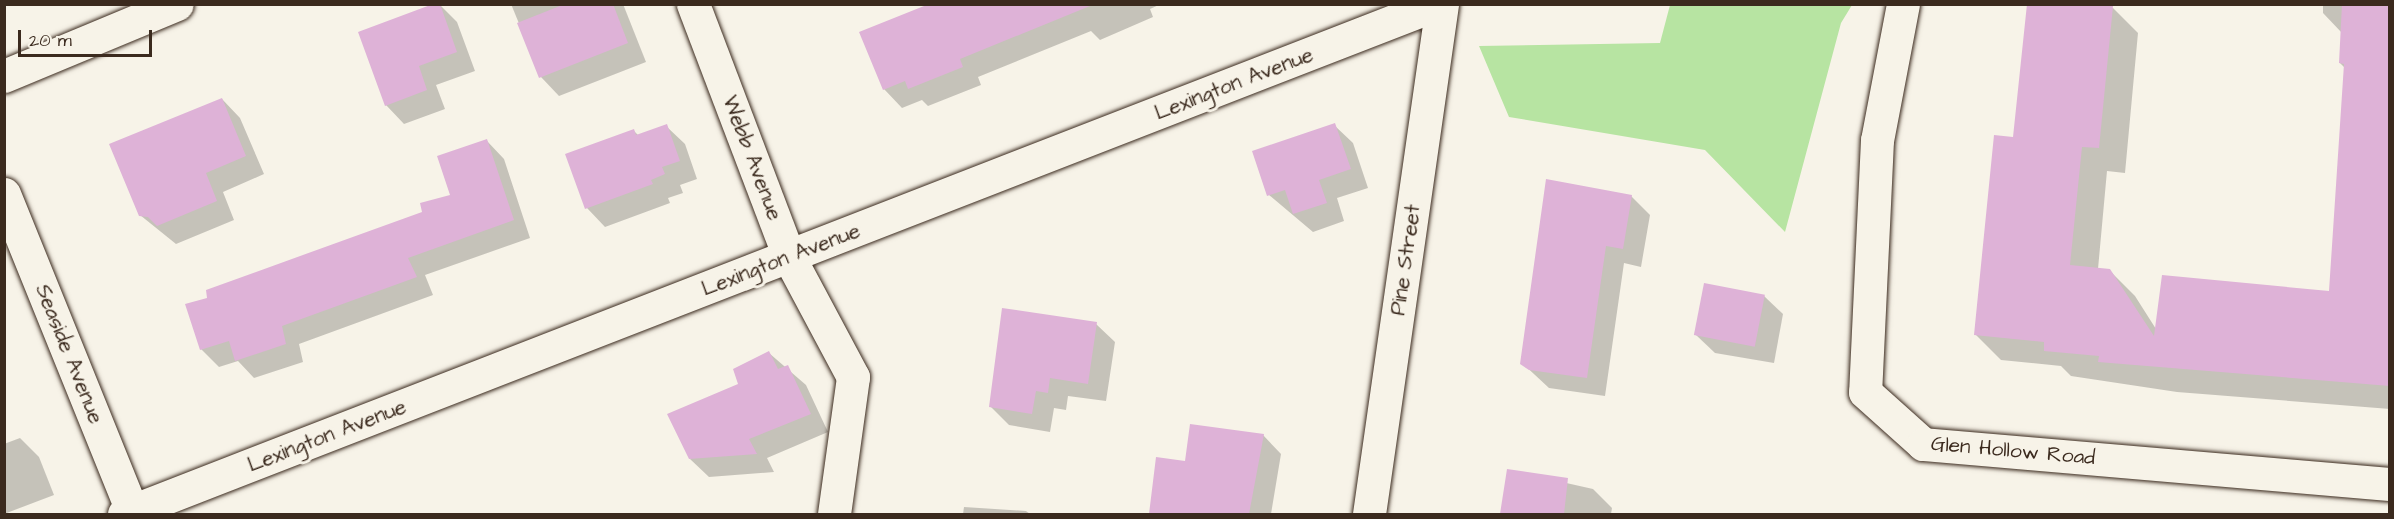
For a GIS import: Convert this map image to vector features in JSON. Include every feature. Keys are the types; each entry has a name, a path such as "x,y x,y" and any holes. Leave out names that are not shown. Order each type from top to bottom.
{"street":[{"path":"4,76 177,4"},
{"name":"Webb Avenue","path":"693,4 789,257 853,377 834,514"},
{"name":"Lexington Avenue","path":"129,513 1437,4"},
{"name":"Pine Street","path":"1369,514 1442,4"},
{"name":"Glen Hollow Road","path":"1903,4 1877,140 1865,392 1923,444 2390,484"},
{"name":"Seaside Avenue","path":"4,194 129,513"}],"green space":[{"path":"1670,5 1852,5 1841,23 1785,232 1705,150 1509,117 1479,46 1660,43"}],"building":[{"path":"433,4 440,4 457,52 419,66 427,90 385,106 358,32"},
{"path":"565,4 613,4 628,43 539,78 517,23"},
{"path":"929,4 1090,4 1090,6 960,59 963,67 908,89 905,81 883,90 859,32"},
{"path":"2027,4 2113,6 2099,148 2082,147 2070,265 2110,269 2154,336 2162,275 2329,291 2344,64 2339,63 2342,4 2390,4 2390,386 2098,362 2099,356 2044,351 2044,342 1974,335 1994,135 2013,137"},
{"path":"222,98 246,156 206,173 217,201 157,226 148,217 139,216 109,144"},
{"path":"1335,123 1351,169 1319,180 1327,203 1293,214 1285,190 1267,196 1252,151"},
{"path":"667,124 680,161 662,167 665,174 651,180 653,184 585,209 565,154 634,129 636,135"},
{"path":"487,139 514,220 408,258 417,277 282,326 286,344 235,361 229,341 200,350 185,304 207,298 206,290 422,212 420,203 450,195 437,156"},
{"path":"1546,179 1632,195 1623,249 1606,246 1587,378 1529,370 1520,364"},
{"path":"1704,283 1765,295 1755,347 1694,335"},
{"path":"1002,308 1097,322 1088,384 1050,378 1048,393 1036,391 1032,414 989,407"},
{"path":"769,351 778,369 788,365 811,414 749,439 757,454 689,459 667,414 738,384 733,369"},
{"path":"1190,424 1264,434 1249,514 1149,514 1156,457 1185,461"},
{"path":"1507,469 1568,478 1564,514 1500,514"}]}
